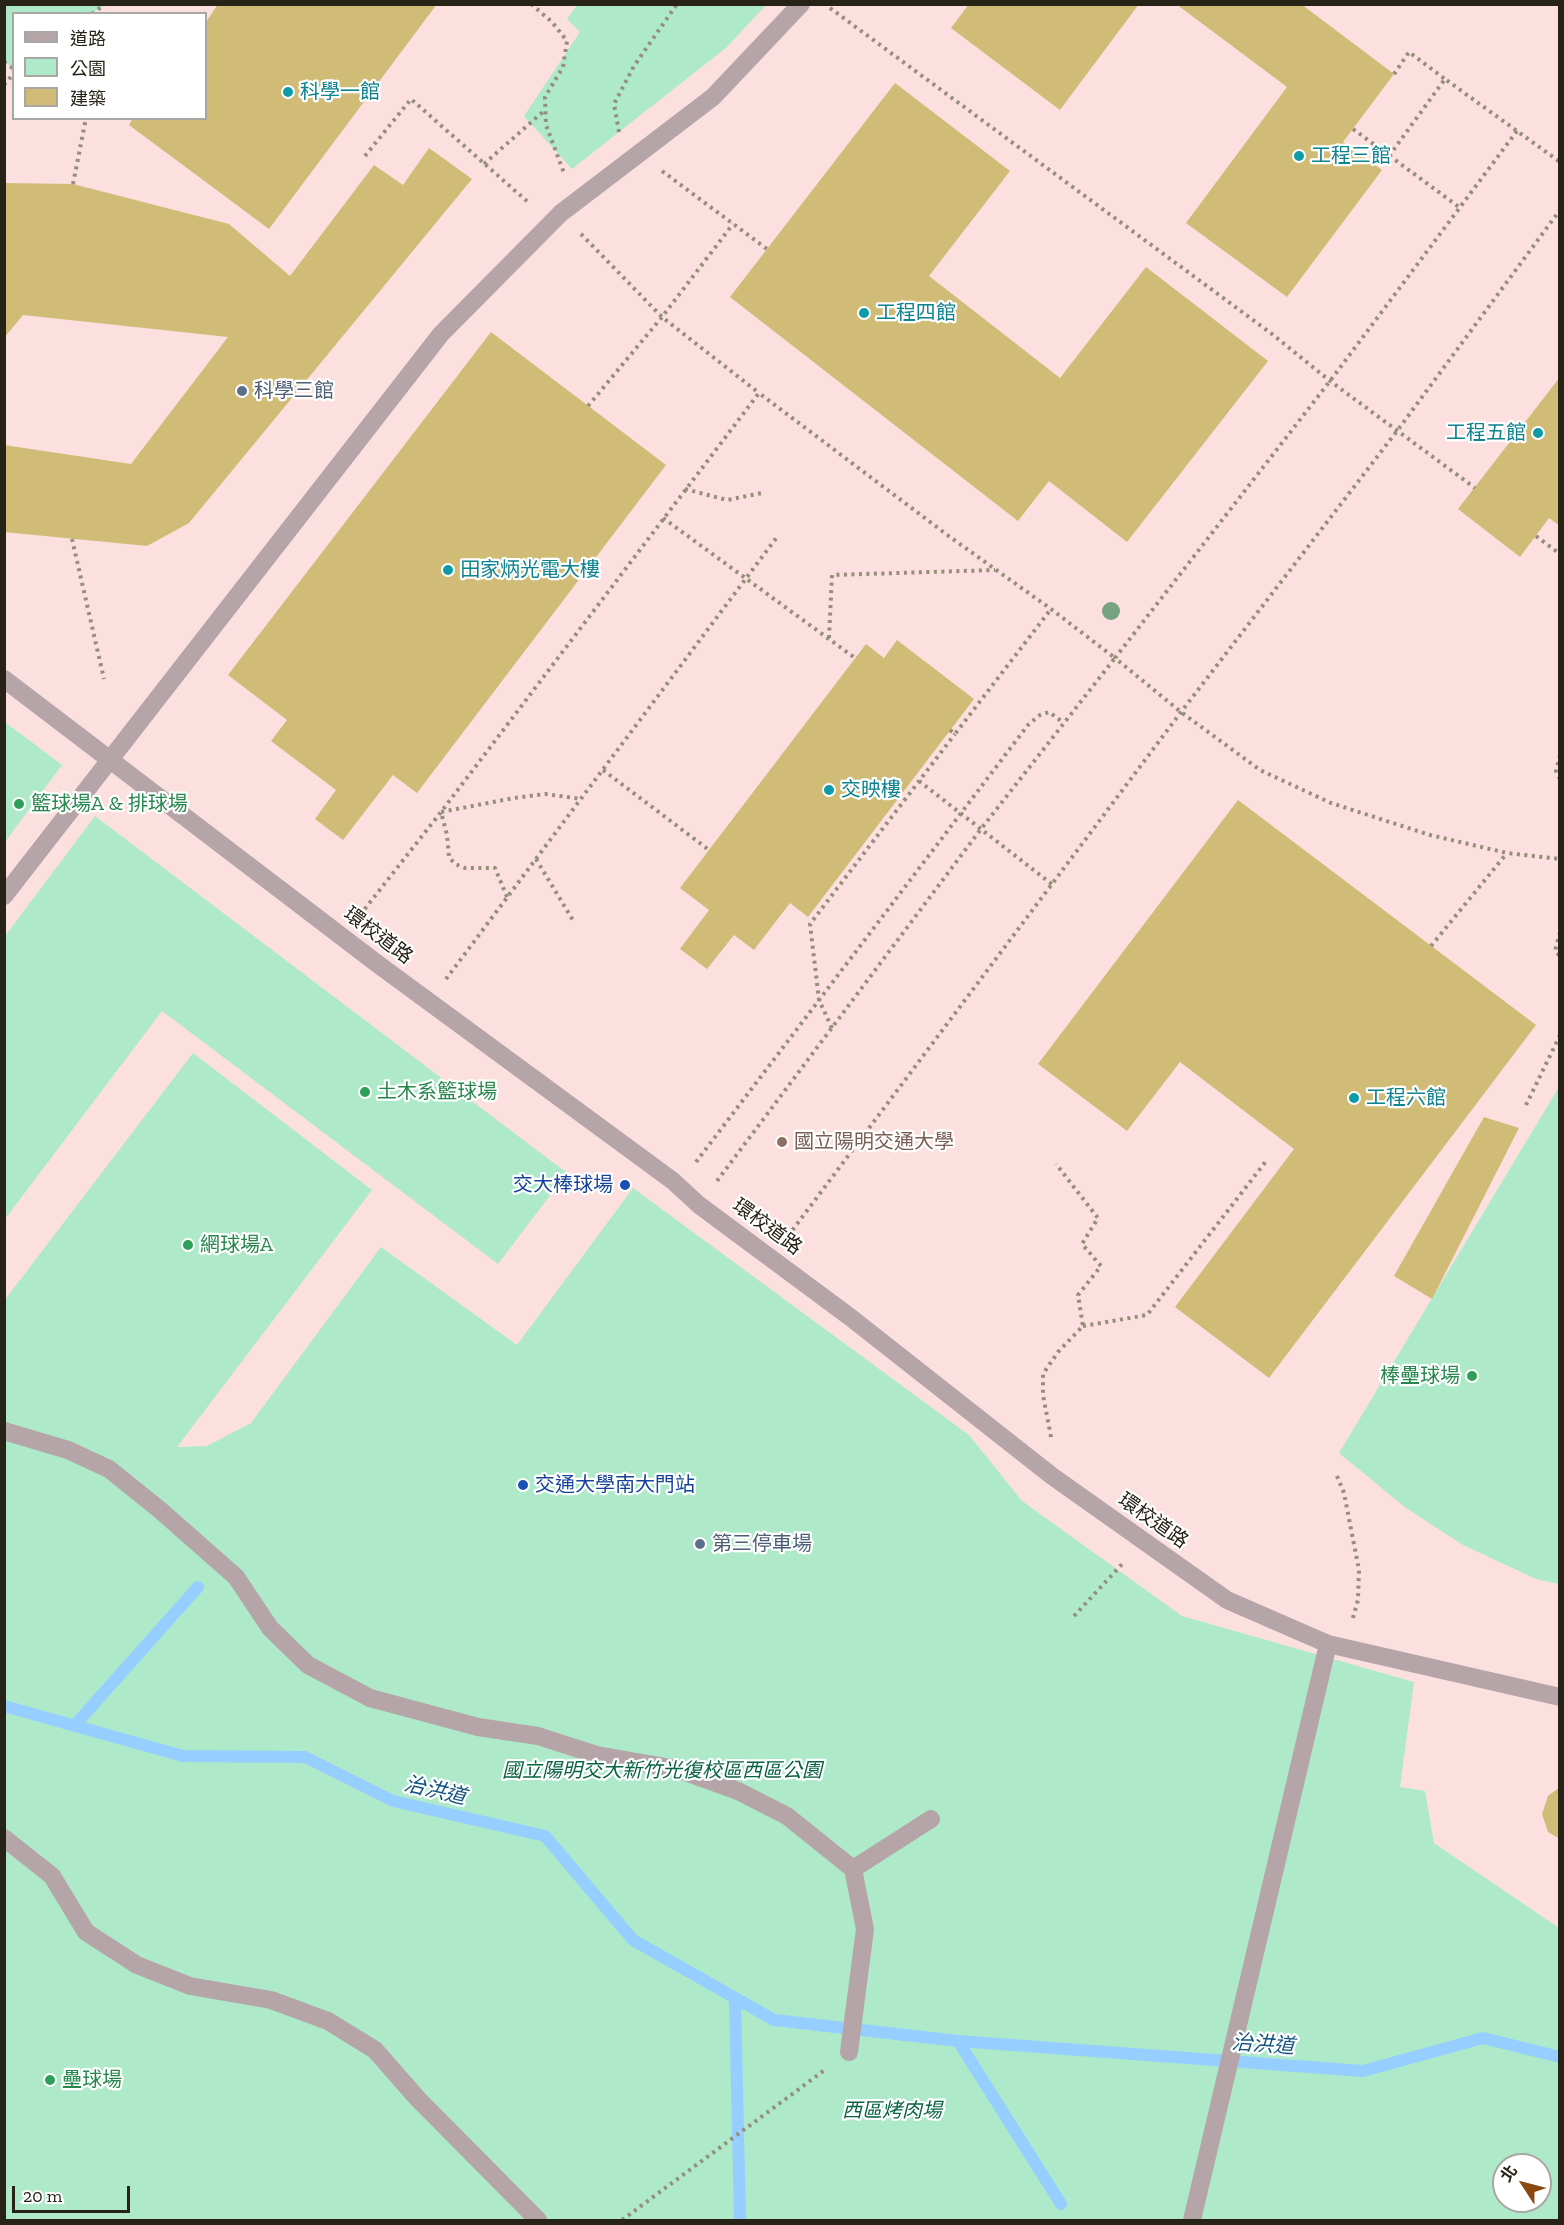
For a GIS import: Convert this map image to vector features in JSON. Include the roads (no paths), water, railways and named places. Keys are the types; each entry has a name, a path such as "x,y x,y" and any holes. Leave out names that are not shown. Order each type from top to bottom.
{"lane":[{"path":"4,896 441,334 561,213 713,97 801,4"},
{"name":"環校道路","path":"4,679 343,937 678,1186 699,1205 901,1356 1045,1470 1142,1542 1227,1600 1336,1645 1560,1697"},
{"path":"4,1431 68,1450 110,1469 236,1577 270,1628 308,1665 370,1698 478,1727 538,1736 597,1755 677,1769 738,1791 787,1816 853,1869 866,1929 849,2052"},
{"path":"1192,2220 1255,1954 1336,1645"},
{"path":"853,1869 930,1819"},
{"path":"4,1838 52,1876 86,1932 137,1965 190,1986 271,2000 328,2022 375,2050 418,2099 538,2220"}],"waterway":[{"name":"治洪道","path":"75,1725 198,1587"},
{"name":"治洪道","path":"4,1706 183,1756 305,1757 393,1801 545,1836 633,1940 774,2020 958,2041 1363,2071 1483,2038 1560,2057"},
{"name":"治洪道","path":"735,1998 740,2220"},
{"name":"治洪道","path":"958,2041 1061,2204"}],"place":[{"name":"科學一館","path":"288,92"},
{"name":"工程三館","path":"1299,156"},
{"name":"工程四館","path":"864,313"},
{"name":"科學三館","path":"242,391"},
{"name":"工程五館","path":"1538,433"},
{"name":"田家炳光電大樓","path":"448,570"},
{"name":"交映樓","path":"829,790"},
{"name":"籃球場A & 排球場","path":"19,804"},
{"name":"土木系籃球場","path":"365,1092"},
{"name":"工程六館","path":"1354,1098"},
{"name":"國立陽明交通大學","path":"782,1142"},
{"name":"交大棒球場","path":"625,1185"},
{"name":"網球場A","path":"188,1245"},
{"name":"棒壘球場","path":"1472,1376"},
{"name":"交通大學南大門站","path":"523,1485"},
{"name":"第三停車場","path":"700,1544"},
{"name":"壘球場","path":"50,2080"}],"park label":[{"name":"國立陽明交大新竹光復校區西區公園","path":"662,1771"},
{"name":"西區烤肉場","path":"892,2111"}]}
